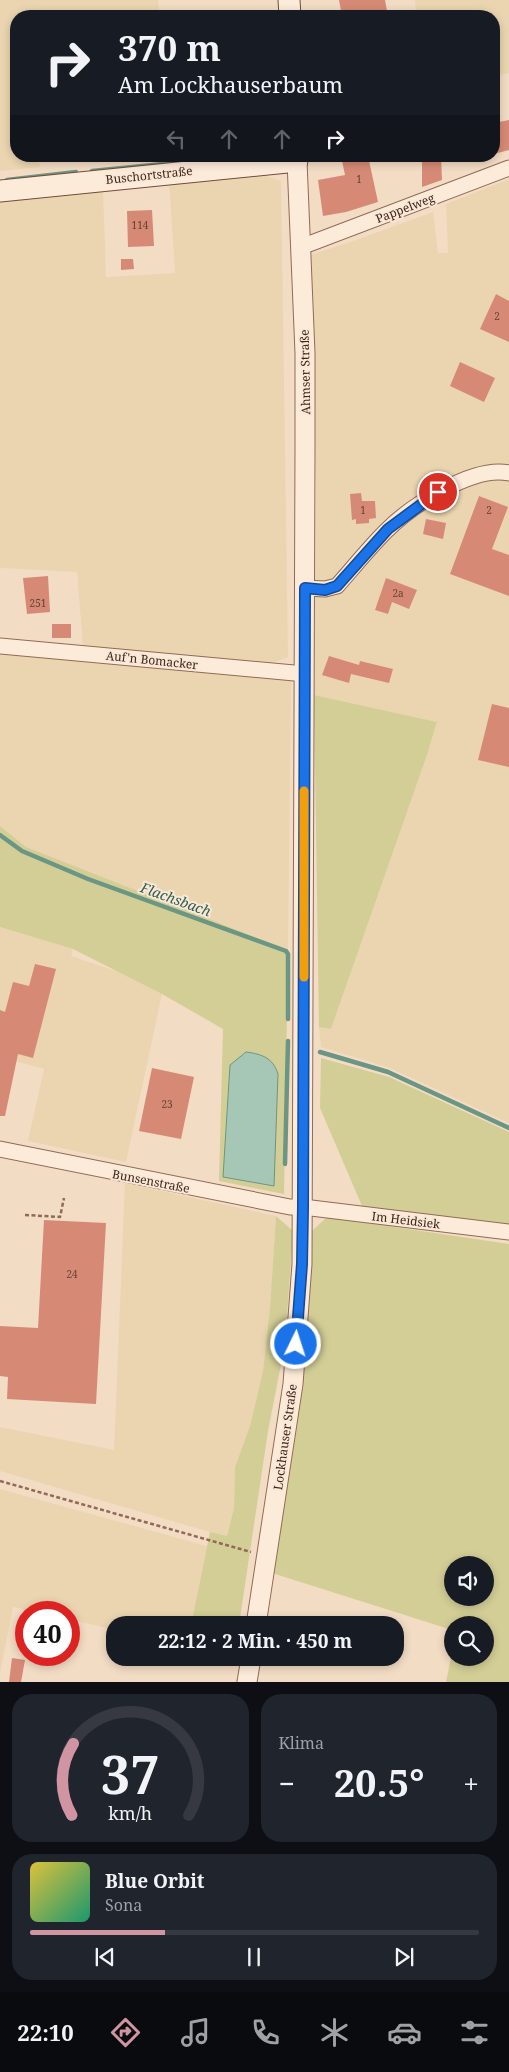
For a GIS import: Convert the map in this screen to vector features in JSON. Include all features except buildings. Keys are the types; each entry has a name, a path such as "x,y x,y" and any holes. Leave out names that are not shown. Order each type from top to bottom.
{"main road":[{"name":"Buschortstraße","path":"0,191 261,162"}],"street":[{"name":"Ahmser Straße","path":"297,162 305,353 305,588"},
{"name":"Pappelweg","path":"302,246 509,168"},
{"path":"305,588 325,590 337,586 388,529 438,492 485,473 509,473"},
{"name":"Lockhauser Straße","path":"257,1616 292,1384 302,1264 305,588"},
{"name":"Auf'n Bomacker","path":"0,646 305,674"},
{"name":"Bunsenstraße","path":"0,1149 290,1208 303,1207"},
{"name":"Im Heidsiek","path":"303,1207 509,1232"},
{"path":"247,1682 250,1666"}],"path":[{"path":"25,1215 60,1217 64,1198"},
{"path":"0,1481 242,1550"}],"shaded area":[{"path":"0,0 158,0 159,10 10,10 10,162 39,162 40,167 0,171"},
{"path":"415,0 509,0 509,73 500,75 500,10 416,10"},
{"path":"257,173 281,181 288,657 267,665 83,646 77,572 0,568 0,200 103,190 106,277 175,273 169,180"},
{"path":"509,179 509,1123 390,1068 321,1047 319,1027 331,1029 437,722 314,695 316,482 310,255 433,212 438,253 448,253 446,204"},
{"path":"0,650 291,679 288,950 25,847 0,826"},
{"path":"314,695 437,722 331,1029 319,1027"},
{"path":"0,826 26,847 288,950 284,1194 219,1181 223,1029 162,994 73,949 0,927"},
{"path":"0,927 73,949 71,956 119,972 162,994 126,1162 28,1141 44,1069 0,1057"},
{"path":"246,1052 266,1058 273,1064 278,1074 274,1186 223,1177 230,1065"},
{"path":"321,1058 389,1077 509,1132 509,1225 362,1206 320,1108"},
{"path":"125,1183 276,1216 270,1308 263,1371 250,1426 235,1467 234,1508 227,1537 0,1471 0,1427 114,1450"},
{"path":"276,1216 293,1231 285,1344 268,1431 240,1616 193,1616 210,1532 227,1536 234,1508 235,1467 250,1426 263,1371 270,1308"},
{"path":"327,1217 509,1244 509,1682 446,1682 449,1666 494,1666 494,1616 444,1616 444,1627 272,1573 302,1363 312,1231"},
{"path":"0,1489 207,1546 193,1616 106,1616 106,1628 80,1622 80,1601 15,1601 0,1673"}],"waterway":[{"path":"92,171 183,162"},
{"path":"7,180 76,172"},
{"name":"Flachsbach","path":"0,835 22,851 88,879 286,951 288,954 288,1019"},
{"path":"285,1164 288,1041"},
{"name":"Flachsbach","path":"320,1052 388,1072 509,1128"}],"slow traffic":[{"path":"304,791 304,977"}],"route":[{"path":"296,1344 302,1264 303,1207 305,588 325,590 337,586 388,529 438,492"}]}
